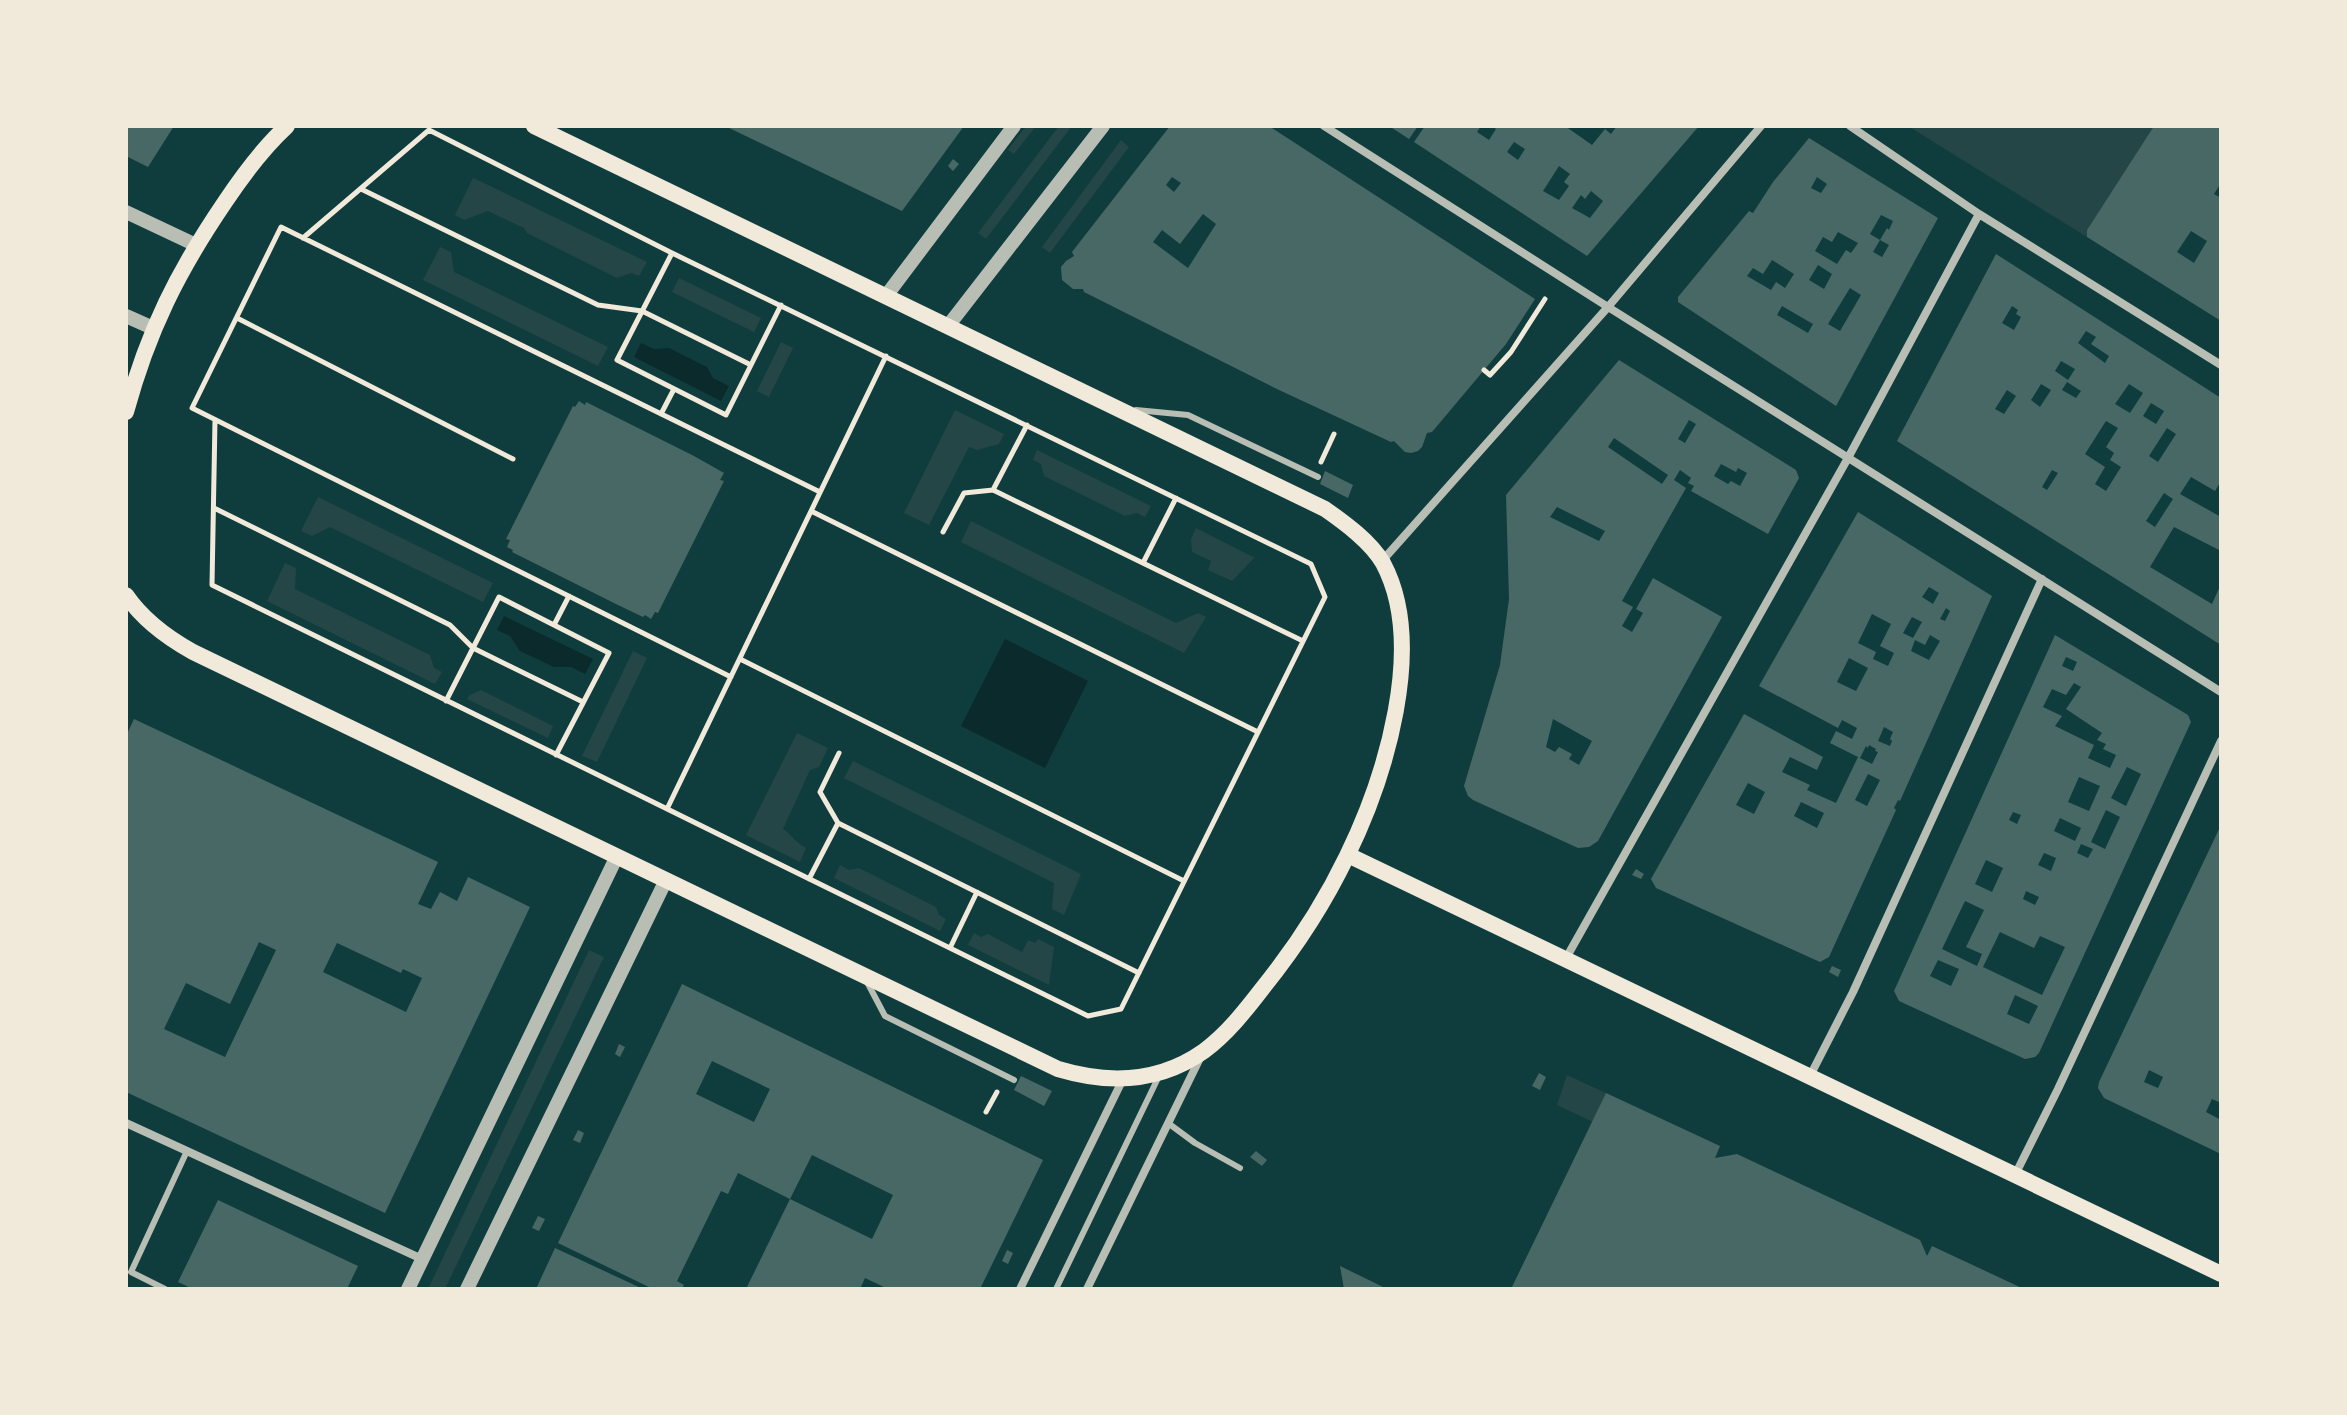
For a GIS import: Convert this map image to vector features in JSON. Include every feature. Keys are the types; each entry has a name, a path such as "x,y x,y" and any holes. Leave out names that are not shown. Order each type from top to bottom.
{"main road":[{"path":"126,412 153,328 172,287 237,185 287,126"},
{"path":"126,597 167,638 193,652 1058,1069 1086,1077 1123,1079 1161,1072 1204,1051 1244,1011 1289,956 1314,918 1348,855 1380,771 1399,692 1403,656 1401,624 1382,561 1352,528 1325,509 534,126"},
{"path":"1348,855 2221,1274"}],"street":[{"path":"886,296 1014,126"},
{"path":"948,326 1103,126"},
{"path":"1324,126 2221,692"},
{"path":"1382,561 1608,307 1761,126"},
{"path":"1850,126 1979,214 2221,365"},
{"path":"126,212 196,245"},
{"path":"1565,960 1848,458 1979,214"},
{"path":"126,316 153,328"},
{"path":"1810,1076 1853,992 2042,579"},
{"path":"2015,1175 2221,741"},
{"path":"408,1289 617,856"},
{"path":"467,1289 666,880"},
{"path":"1087,1289 1204,1051"},
{"path":"1020,1289 1123,1079"},
{"path":"126,1123 422,1259"}],"lane":[{"path":"1118,409 1188,415 1320,475"},
{"path":"863,975 885,1016 1014,1080"},
{"path":"1056,1289 1161,1072"},
{"path":"1168,1123 1195,1143 1240,1168"},
{"path":"165,1289 131,1272 187,1151"}],"path":[{"path":"215,420 212,585 1088,1016 1121,1009 1325,597 1311,564 672,253 429,130 303,238"},
{"path":"361,189 598,305 642,311 751,365"},
{"path":"731,677 192,408 281,227 820,492"},
{"path":"672,253 617,360 726,415 781,305"},
{"path":"1484,370 1490,375 1511,352 1545,299"},
{"path":"237,318 513,459"},
{"path":"667,810 886,356"},
{"path":"661,414 674,389"},
{"path":"993,490 1027,425"},
{"path":"1320,475 1319,465 1334,434"},
{"path":"943,532 964,493 993,490 1303,641"},
{"path":"1143,563 1176,498"},
{"path":"214,508 450,625 473,648 583,702"},
{"path":"811,511 1258,732"},
{"path":"554,625 569,596"},
{"path":"446,701 499,597 609,653 556,755"},
{"path":"740,659 1184,881"},
{"path":"839,753 820,792 838,823 1139,973"},
{"path":"809,879 838,823"},
{"path":"950,948 977,892"}],"shaded area":[{"path":"1026,126 1036,126 1014,154 1008,150 962,210"},
{"path":"1059,126 1072,126 986,239 978,233"},
{"path":"1908,126 2154,126 2087,230 2087,237"},
{"path":"1121,140 1129,147 1050,253 1042,247"},
{"path":"473,178 647,262 639,276 631,273 617,278 488,211 464,220 455,215"},
{"path":"440,247 451,252 454,272 608,347 598,366 423,280"},
{"path":"679,278 761,318 754,332 672,292"},
{"path":"781,342 793,348 769,397 757,391"},
{"path":"641,343 654,349 669,348 707,367 713,378 729,386 721,401 634,357"},
{"path":"955,410 1004,434 999,444 977,450 969,447 929,525 904,513"},
{"path":"1037,450 1151,506 1145,517 1137,513 1125,516 1044,476 1041,464 1033,460"},
{"path":"318,497 493,583 483,602 330,527 312,536 301,531"},
{"path":"971,521 1176,623 1198,613 1206,617 1184,653 961,542"},
{"path":"1196,528 1255,557 1232,581 1208,570 1211,561 1192,552 1191,539"},
{"path":"285,563 296,568 295,589 430,655 434,668 442,672 435,684 267,601"},
{"path":"504,616 593,659 585,674 571,667 554,667 520,651 510,636 497,630"},
{"path":"1005,639 1088,681 1045,768 961,726"},
{"path":"633,651 647,658 597,762 582,756"},
{"path":"481,690 553,726 548,738 467,699"},
{"path":"797,733 828,748 819,767 810,770 783,829 806,848 800,862 746,835"},
{"path":"853,761 1081,874 1064,915 1052,909 1054,883 844,778"},
{"path":"840,865 849,870 859,868 936,907 939,915 946,919 940,931 834,878"},
{"path":"974,933 981,937 988,934 1022,952 1028,940 1035,943 1038,939 1054,947 1049,985 968,945"},
{"path":"589,950 604,957 445,1289 428,1289"},
{"path":"1567,1075 1606,1093 1593,1122 1557,1105"}],"building":[{"path":"126,126 174,126 148,167 126,156"},
{"path":"725,126 964,126 902,211"},
{"path":"1170,126 1269,126 1535,299 1506,344 1432,432 1427,433 1422,447 1411,453 1405,452 1394,441 1279,390 1083,289 1073,289 1062,280 1061,267 1074,256 1072,252","holes":["1172,177 1181,183 1174,192 1166,185","1203,214 1216,224 1188,268 1153,242 1162,230 1180,244"]},
{"path":"1389,126 1418,126 1409,139"},
{"path":"1425,126 1481,126 1477,132 1489,140 1496,129 1491,126 1565,126 1592,145 1605,129 1611,134 1617,126 1699,126 1587,256 1414,142","holes":["1514,142 1525,149 1518,160 1507,152","1559,166 1570,174 1564,182 1569,186 1559,200 1543,191","1591,191 1603,201 1590,218 1572,208 1581,195 1585,199"]},
{"path":"2154,126 2221,126 2221,183 2214,194 2221,198 2221,321 2087,237 2087,230","holes":["2191,231 2207,241 2194,263 2177,252"]},
{"path":"1809,138 1938,218 1836,406 1678,302 1678,297 1749,211 1753,213 1773,182","holes":["1817,177 1827,184 1821,193 1811,188","1881,215 1893,221 1880,240 1870,234","1838,232 1858,243 1851,253 1846,250 1837,264 1815,251 1823,237 1832,242","1880,240 1889,245 1882,257 1873,252","1772,260 1794,274 1785,288 1776,282 1771,290 1747,276 1753,268 1763,274","1818,265 1832,274 1824,289 1809,280","1850,288 1861,295 1840,331 1828,324","1782,306 1813,324 1808,333 1777,315"]},
{"path":"953,159 959,164 953,171 948,166"},
{"path":"1996,254 2221,398 2221,481 2215,491 2191,477 2180,494 2221,517 2221,551 2174,527 2150,567 2212,604 2221,584 2221,645 1897,441","holes":["2012,306 2021,317 2014,330 2002,323","2086,331 2096,337 2091,344 2109,356 2105,363 2078,343","2061,361 2075,369 2068,380 2055,371","2067,382 2081,391 2076,398 2062,390","2041,384 2051,390 2040,407 2031,400","2129,384 2143,393 2130,413 2115,404","2007,390 2016,396 2004,414 1995,409","2151,403 2164,411 2156,424 2143,416","2106,421 2118,428 2106,447 2114,453 2110,460 2121,467 2106,491 2095,484 2105,467 2085,454","2167,428 2176,434 2158,462 2149,456","2052,470 2058,473 2047,490 2042,487","2164,493 2173,499 2155,527 2146,521"]},
{"path":"1619,360 1796,470 1799,478 1768,534 1691,491 1694,486 1688,483 1691,478 1680,470 1674,480 1686,488 1622,601 1633,607 1622,626 1632,632 1643,613 1636,609 1653,578 1722,617 1598,841 1589,847 1578,848 1473,800 1464,786 1500,665 1509,599 1506,495","holes":["1689,420 1696,424 1685,443 1678,439","1614,438 1668,475 1662,484 1608,447","1721,464 1736,472 1738,468 1747,473 1740,486 1731,481 1728,484 1714,476","1557,507 1605,531 1599,541 1550,517","1553,719 1592,741 1579,765 1569,759 1572,754 1559,747 1555,752 1546,747"]},
{"path":"579,401 724,473 720,480 724,481 658,613 655,612 651,619 507,547 510,540 506,539 573,406"},
{"path":"1325,471 1353,485 1348,498 1320,484"},
{"path":"1858,512 1992,596 1829,957 1820,962 1656,888 1651,879 1744,714 1823,757 1817,770 1790,757 1782,772 1810,785 1807,790 1836,803 1858,757 1830,743 1836,731 1852,739 1857,728 1842,720 1838,728 1759,686","holes":["1929,587 1939,593 1933,604 1922,597","1946,608 1950,611 1945,621 1940,619","1872,614 1891,624 1880,646 1894,653 1888,666 1873,659 1876,652 1858,643","1912,617 1922,622 1913,638 1903,633","1930,635 1940,641 1929,660 1911,651 1915,640 1925,645","1849,658 1868,668 1856,691 1837,682","1884,727 1893,732 1890,746 1878,741","1866,746 1878,752 1872,764 1860,758","1868,774 1880,780 1867,806 1855,800","1748,783 1765,792 1754,814 1736,805","1801,802 1824,813 1817,828 1794,816"]},
{"path":"2055,635 2188,715 2191,722 2035,1057 2025,1059 1899,1001 1894,991","holes":["2066,657 2077,662 2073,671 2062,666","2074,683 2081,687 2066,709 2102,733 2097,740 2106,744 2103,749 2116,755 2110,768 2088,758 2094,745 2055,726 2062,716 2043,707 2052,689 2066,695","2127,767 2141,774 2126,806 2111,798","2079,777 2100,786 2089,811 2068,802","2106,810 2120,817 2105,849 2091,842","2013,812 2021,815 2017,824 2009,820","2060,818 2081,828 2075,841 2054,831","2081,844 2093,849 2088,858 2077,853","2044,853 2056,858 2051,871 2038,865","1986,860 2003,868 1992,892 1975,884","2026,891 2039,897 2035,905 2023,899","1965,901 1984,910 1966,947 1982,954 1977,966 1942,949","2000,932 2034,948 2040,936 2065,947 2042,995 1983,967","1938,960 1959,969 1951,986 1930,976","2015,995 2038,1006 2029,1024 2007,1014"]},
{"path":"134,719 438,862 418,904 431,909 440,892 457,901 468,877 530,907 385,1213 126,1092 126,736","holes":["259,942 276,950 225,1057 164,1029 186,983 230,1004","337,943 401,973 403,969 422,978 406,1012 323,972"]},
{"path":"2221,825 2221,1103 2212,1099 2206,1112 2221,1120 2221,1154 2104,1098 2098,1088","holes":["2149,1070 2163,1077 2158,1088 2144,1082"]},
{"path":"1636,869 1644,874 1641,879 1632,875"},
{"path":"1832,966 1841,970 1838,977 1829,972"},
{"path":"682,984 1043,1160 980,1289 888,1289 865,1278 860,1289 746,1289 790,1199 738,1173 728,1194 721,1191 677,1281 684,1285 682,1289 653,1289 558,1243","holes":["712,1061 770,1089 754,1122 696,1094","812,1155 893,1195 872,1239 790,1199"]},
{"path":"619,1044 625,1047 620,1057 615,1054"},
{"path":"1539,1073 1546,1077 1540,1090 1532,1086"},
{"path":"1021,1076 1052,1091 1044,1106 1014,1090"},
{"path":"1606,1093 1720,1146 1715,1158 1737,1154 1920,1240 1927,1256 1932,1246 2024,1289 1511,1289"},
{"path":"578,1130 584,1133 580,1143 573,1140"},
{"path":"1256,1151 1267,1160 1262,1166 1250,1157"},
{"path":"218,1200 358,1266 347,1289 193,1289 178,1282"},
{"path":"538,1216 545,1219 539,1231 532,1228"},
{"path":"555,1248 643,1289 536,1289"},
{"path":"1007,1250 1013,1253 1008,1264 1002,1261"},
{"path":"1340,1266 1375,1283 1387,1289 1344,1289"}]}
